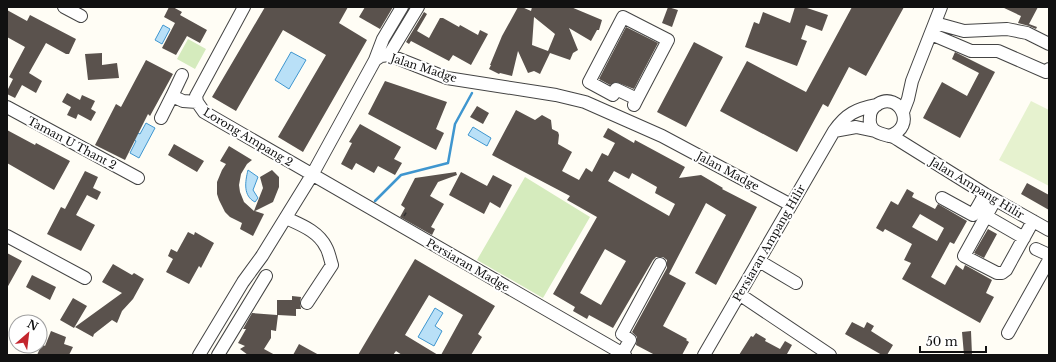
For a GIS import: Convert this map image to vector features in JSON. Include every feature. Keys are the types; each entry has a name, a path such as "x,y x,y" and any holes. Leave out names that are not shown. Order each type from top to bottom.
{"street":[{"path":"64,7 81,16"},
{"name":"Lorong Ampang 2","path":"244,7 198,91 196,102 204,112 312,174"},
{"path":"375,60 383,39 402,7"},
{"path":"389,55 418,7"},
{"path":"834,131 856,127 875,131 884,136 894,133 904,122 903,112 912,81 941,7"},
{"path":"626,120 668,40 624,17 589,82 613,95 635,102"},
{"path":"933,28 964,31 1007,30 1027,33 1049,44"},
{"path":"933,28 971,51 998,52 1046,72 1049,69"},
{"name":"Jalan Madge","path":"198,355 243,282 262,256 286,218 375,60 381,56 389,55 447,78 556,95 585,102 668,139 791,205"},
{"path":"161,118 182,75"},
{"path":"891,102 906,90 912,81"},
{"path":"605,111 613,95"},
{"path":"172,96 183,101 196,102"},
{"path":"875,131 870,122 870,117 873,108 877,105 886,101 891,102 900,107 903,112"},
{"name":"Persiaran Ampang Hilir","path":"704,355 840,122 851,113 864,107 877,105"},
{"name":"Taman U Thant 2","path":"7,107 138,178"},
{"name":"Jalan Ampang Hilir","path":"894,133 906,146 990,197 1049,230"},
{"name":"Persiaran Madge","path":"312,174 623,354"},
{"path":"942,198 973,215 990,197"},
{"path":"990,197 986,216 964,256 997,273 1002,273 1006,270 1033,222"},
{"path":"986,216 1024,238"},
{"path":"286,218 317,234 327,247 332,265 307,303"},
{"path":"7,236 85,278"},
{"path":"1036,249 1049,255"},
{"path":"1008,333 1049,260"},
{"path":"759,261 796,282"},
{"path":"623,354 630,340 622,334 660,264"},
{"path":"218,355 266,276"},
{"path":"739,294 830,355"}],"green space":[{"path":"188,39 206,49 195,69 177,59"},
{"path":"1031,101 1049,110 1049,186 999,160"},
{"path":"525,177 590,217 543,298 477,260"}],"water":[{"path":"163,25 170,29 162,44 155,40"},
{"path":"291,52 306,60 289,89 275,80"},
{"path":"146,123 155,128 139,158 130,153 136,141 131,138 134,131 140,134"},
{"path":"473,127 491,138 487,146 468,135"},
{"path":"248,170 258,177 253,190 258,198 255,202 248,196 246,188"},
{"path":"435,308 443,313 435,326 442,331 434,346 418,337"}],"building":[{"path":"169,7 173,7 182,12 180,15 207,30 200,43 187,36 176,55 162,48 175,23 164,17"},
{"path":"265,7 348,7 339,23 367,40 303,152 278,137 326,55 283,30 236,111 212,97"},
{"path":"365,7 393,7 380,29 359,17"},
{"path":"518,7 531,11 532,7 571,7 602,20 599,30 597,30 591,41 569,28 578,50 573,53 570,60 550,53 540,74 534,71 528,73 518,51 512,76 499,74 489,69 502,36","holes":["534,17 555,34 548,51 532,45"]},
{"path":"668,7 678,10 672,27 662,23"},
{"path":"795,7 804,7 828,15 822,31 806,25 801,39 807,41 797,66 745,47 754,22 759,24 763,12 790,23"},
{"path":"852,7 904,7 866,76 849,67 828,107 823,104 797,152 720,111 747,61 806,92"},
{"path":"1002,7 1038,7 1029,24 1037,27 1036,29 1018,23 1021,16"},
{"path":"7,10 27,21 30,15 76,39 69,54 66,54 46,43 29,73 42,81 36,93 22,85 15,98 7,94 13,79 9,77 25,47 7,37"},
{"path":"424,12 427,14 417,31 429,38 440,18 443,18 459,27 460,25 478,35 480,30 488,34 471,65 453,55 449,61 411,41 409,44 406,42"},
{"path":"626,27 658,43 634,89 616,82 610,85 599,79"},
{"path":"694,42 723,57 686,127 657,112"},
{"path":"955,52 995,72 960,138 923,118 942,82 967,96 979,73 952,59"},
{"path":"102,53 102,65 117,63 119,78 88,80 85,54"},
{"path":"146,60 173,74 150,116 148,114 125,160 95,145 116,104 121,107"},
{"path":"385,81 447,102 436,129 444,133 436,150 368,114"},
{"path":"67,93 80,100 82,95 95,101 91,109 96,112 91,121 78,114 76,119 67,115 71,107 62,102"},
{"path":"477,106 489,113 483,124 470,117"},
{"path":"516,110 535,120 542,115 551,120 552,129 558,132 558,144 572,152 562,171 579,180 586,168 592,172 602,153 608,156 615,143 603,137 608,128 634,143 635,140 685,167 679,178 701,175 723,188 722,189 757,207 716,285 695,273 726,215 706,203 669,274 686,283 663,326 687,339 686,340 689,342 682,355 655,355 636,345 637,337 632,332 667,268 667,260 663,257 656,257 653,260 613,328 589,315 587,319 573,311 575,307 553,294 597,217 567,200 570,196 492,155","holes":["614,171 629,179 632,173 657,187 655,193 675,204 669,216 608,181","605,249 626,261 601,305 580,293"]},
{"path":"360,124 401,147 394,159 402,163 395,175 378,166 374,173 356,163 352,170 341,164 352,143 349,142"},
{"path":"7,130 70,161 54,190 7,163"},
{"path":"174,144 204,161 197,172 168,155"},
{"path":"229,146 252,160 247,164 241,174 239,185 244,202 254,211 263,188 260,177 272,170 279,177 279,187 273,202 255,211 264,214 253,236 240,229 242,223 230,217 225,212 217,194 217,182 226,164 220,161"},
{"path":"85,171 98,177 93,188 101,192 97,200 87,195 76,215 95,225 81,251 47,234 61,207 65,209"},
{"path":"456,172 457,175 438,182 430,196 444,204 431,227 435,229 432,235 400,217 405,208 401,205 415,178"},
{"path":"461,172 487,186 493,175 512,185 500,208 490,202 484,214 449,195"},
{"path":"1027,183 1049,195 1049,210 1021,194"},
{"path":"907,189 914,193 912,197 935,209 938,204 967,221 954,244 950,242 931,277 945,285 956,265 963,270 965,265 992,280 986,293 994,297 980,323 902,279 911,263 904,260 912,244 885,229 883,232 876,228 891,201 898,205","holes":["920,214 944,228 937,241 912,227"]},
{"path":"988,229 997,234 984,258 974,253"},
{"path":"188,232 194,235 195,232 214,243 201,268 199,266 189,284 166,272 173,259 168,256 171,249 177,252"},
{"path":"7,253 22,261 7,288"},
{"path":"415,259 495,306 478,334 482,337 471,355 441,355 463,315 429,295 405,335 438,355 402,355 396,351 393,355 358,355"},
{"path":"113,264 132,275 134,273 144,279 133,299 122,311 117,323 112,320 94,334 93,337 75,327 122,293 102,282"},
{"path":"32,275 56,287 50,300 26,287"},
{"path":"292,296 301,297 301,309 296,309 296,316 278,315 276,331 271,330 271,338 264,349 275,355 248,355 240,349 245,346 238,343 246,329 243,329 252,313 277,315 277,300 292,300"},
{"path":"73,298 87,306 74,328 60,320"},
{"path":"852,322 864,328 867,322 874,326 871,331 893,345 887,355 882,355 845,334"},
{"path":"51,331 66,337 64,344 73,347 69,355 37,355 48,354 48,338"},
{"path":"971,331 972,355 964,355 962,332"},
{"path":"756,333 766,339 765,341 780,349 785,341 792,345 787,354 789,355 739,355 751,336 753,337"},
{"path":"299,344 319,355 293,355"}],"waterway":[{"path":"375,201 401,175 448,163 455,124 472,93"}]}
